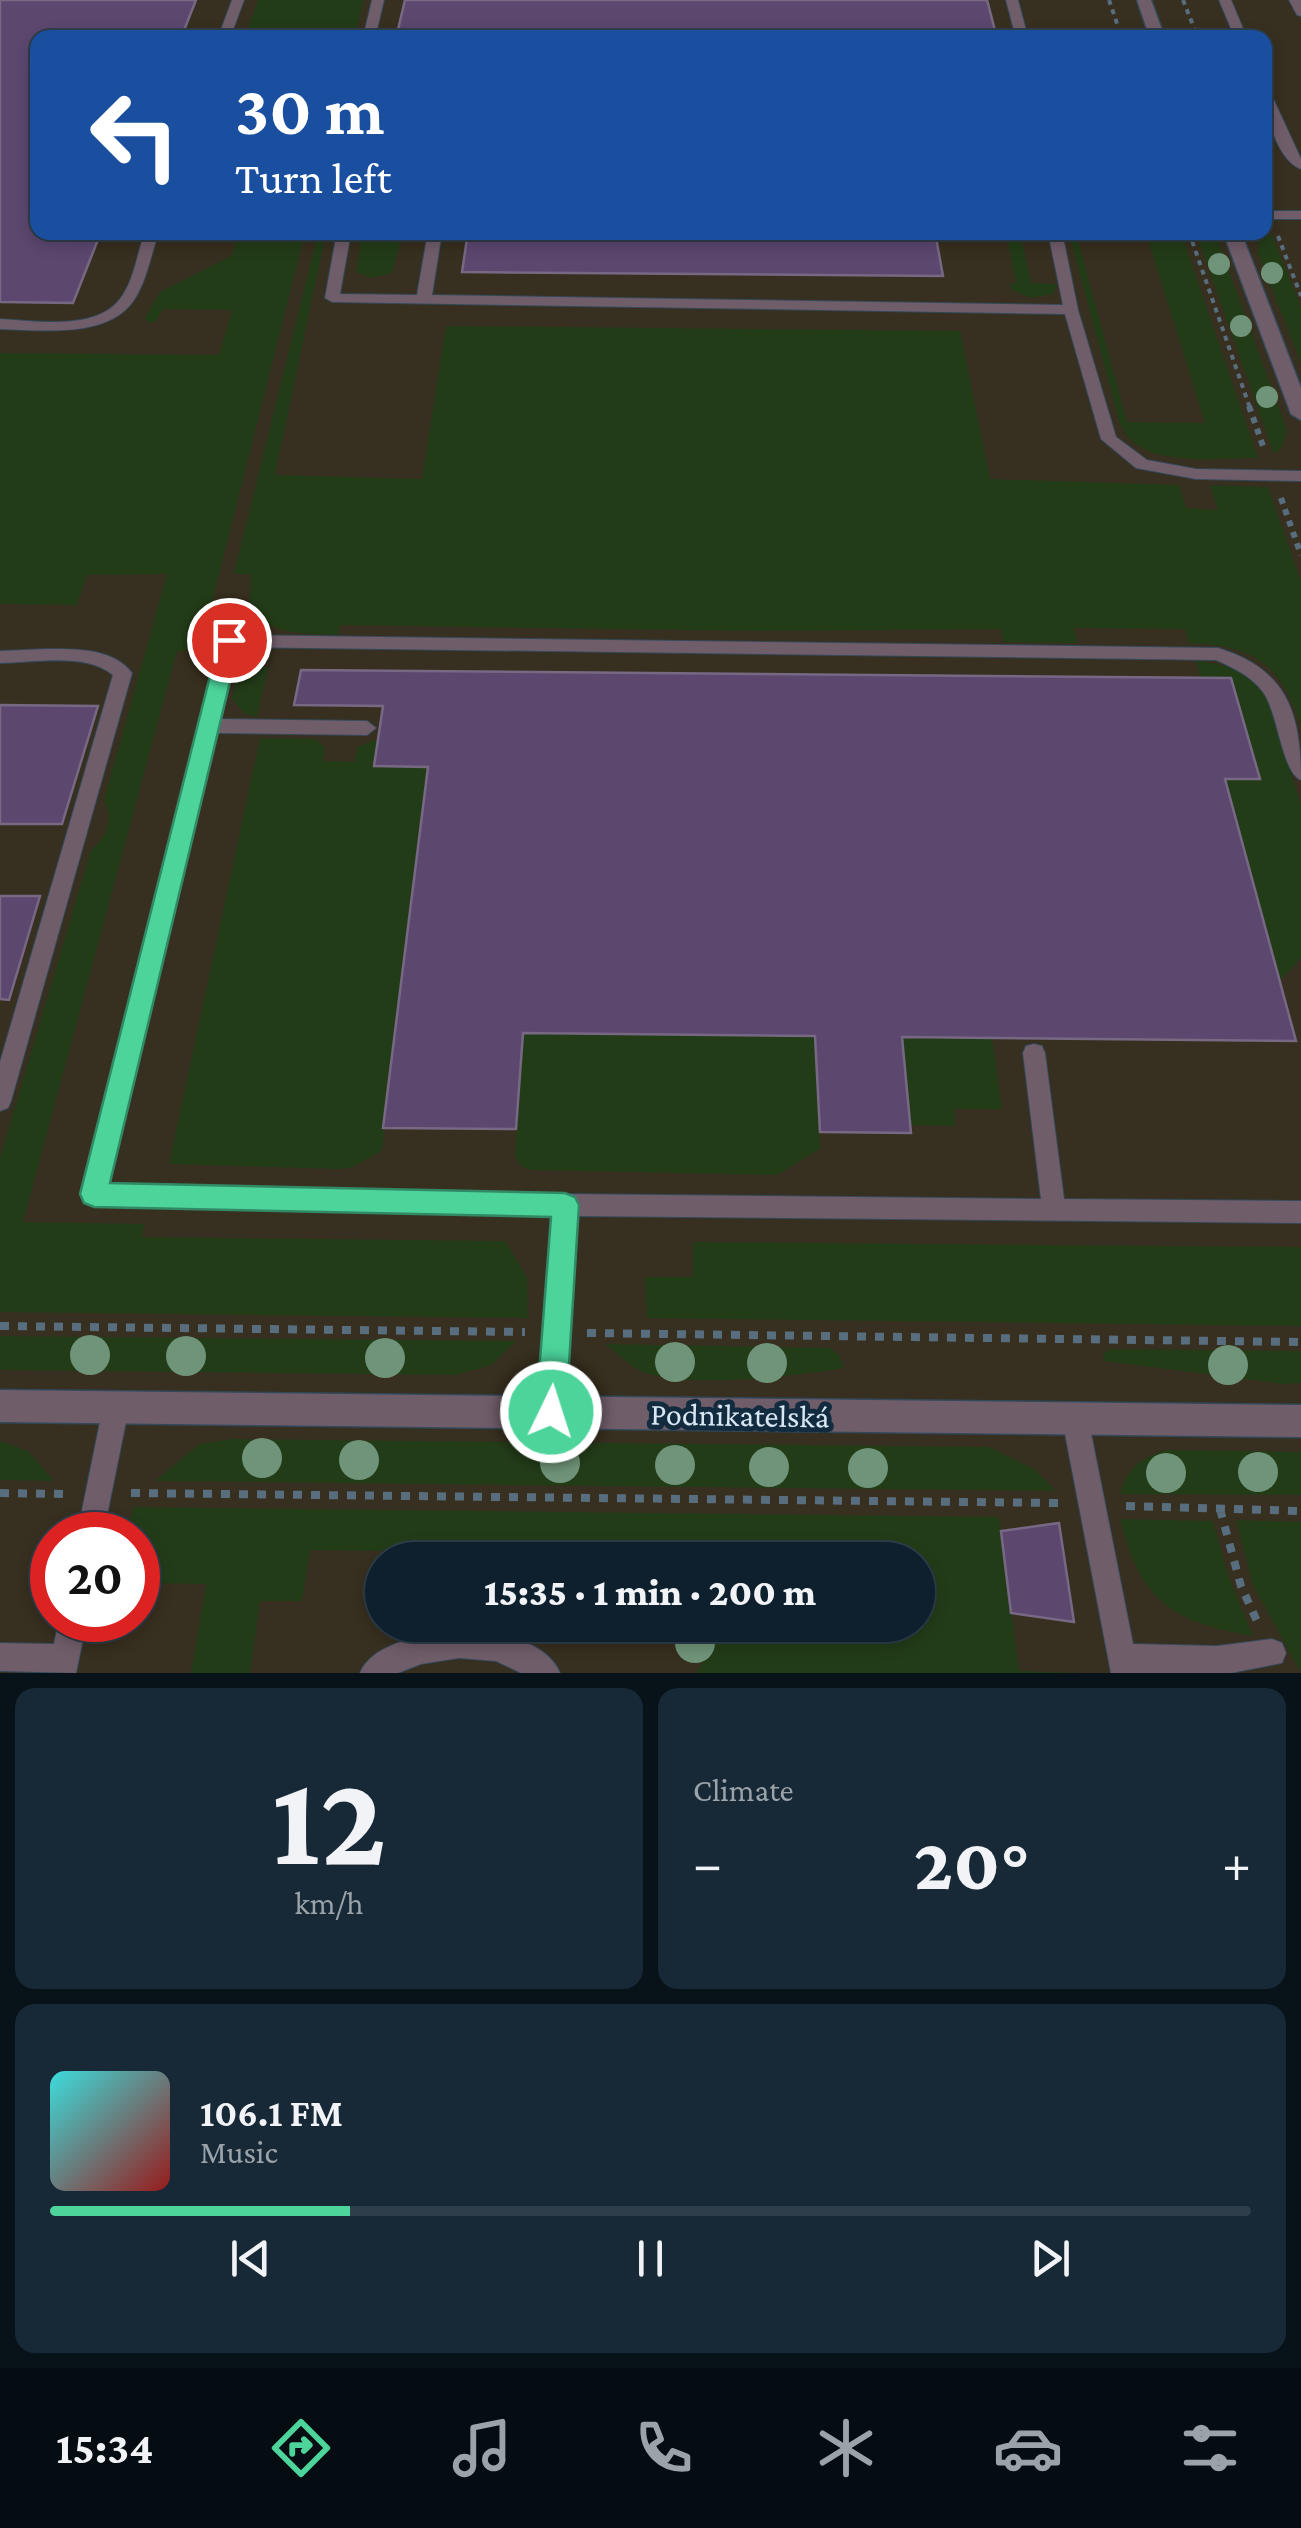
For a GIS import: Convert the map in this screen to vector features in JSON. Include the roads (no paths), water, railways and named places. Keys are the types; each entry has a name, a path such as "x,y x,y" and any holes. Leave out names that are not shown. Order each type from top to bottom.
{"street":[{"path":"1144,0 1155,30"},
{"path":"1235,240 1301,414"},
{"name":"Podnikatelská","path":"0,1406 1301,1421"}],"lane":[{"path":"227,30 238,0"},
{"path":"371,30 378,0"},
{"path":"1012,0 1020,30"},
{"path":"1225,0 1238,30"},
{"path":"1295,0 1301,12"},
{"path":"1272,110 1294,162 1301,165"},
{"path":"1272,215 1301,215"},
{"path":"0,324 60,325 114,314 127,301 149,240"},
{"path":"343,240 332,298 1071,310"},
{"path":"424,300 434,240"},
{"path":"1056,240 1071,310 1109,438 1142,464 1196,474 1301,476"},
{"path":"1301,773 1273,688 1243,662 1218,654 229,640 94,1194 565,1205 1301,1212"},
{"path":"0,657 97,658 115,664 123,674 0,1101"},
{"path":"208,726 367,728"},
{"path":"1034,1053 1054,1208"},
{"path":"551,1412 565,1205"},
{"path":"94,1512 116,1407"},
{"path":"1075,1418 1124,1666 1248,1658 1272,1652"},
{"path":"374,1673 384,1665 445,1643 509,1651 546,1673"},
{"path":"0,1657 63,1666"}]}
